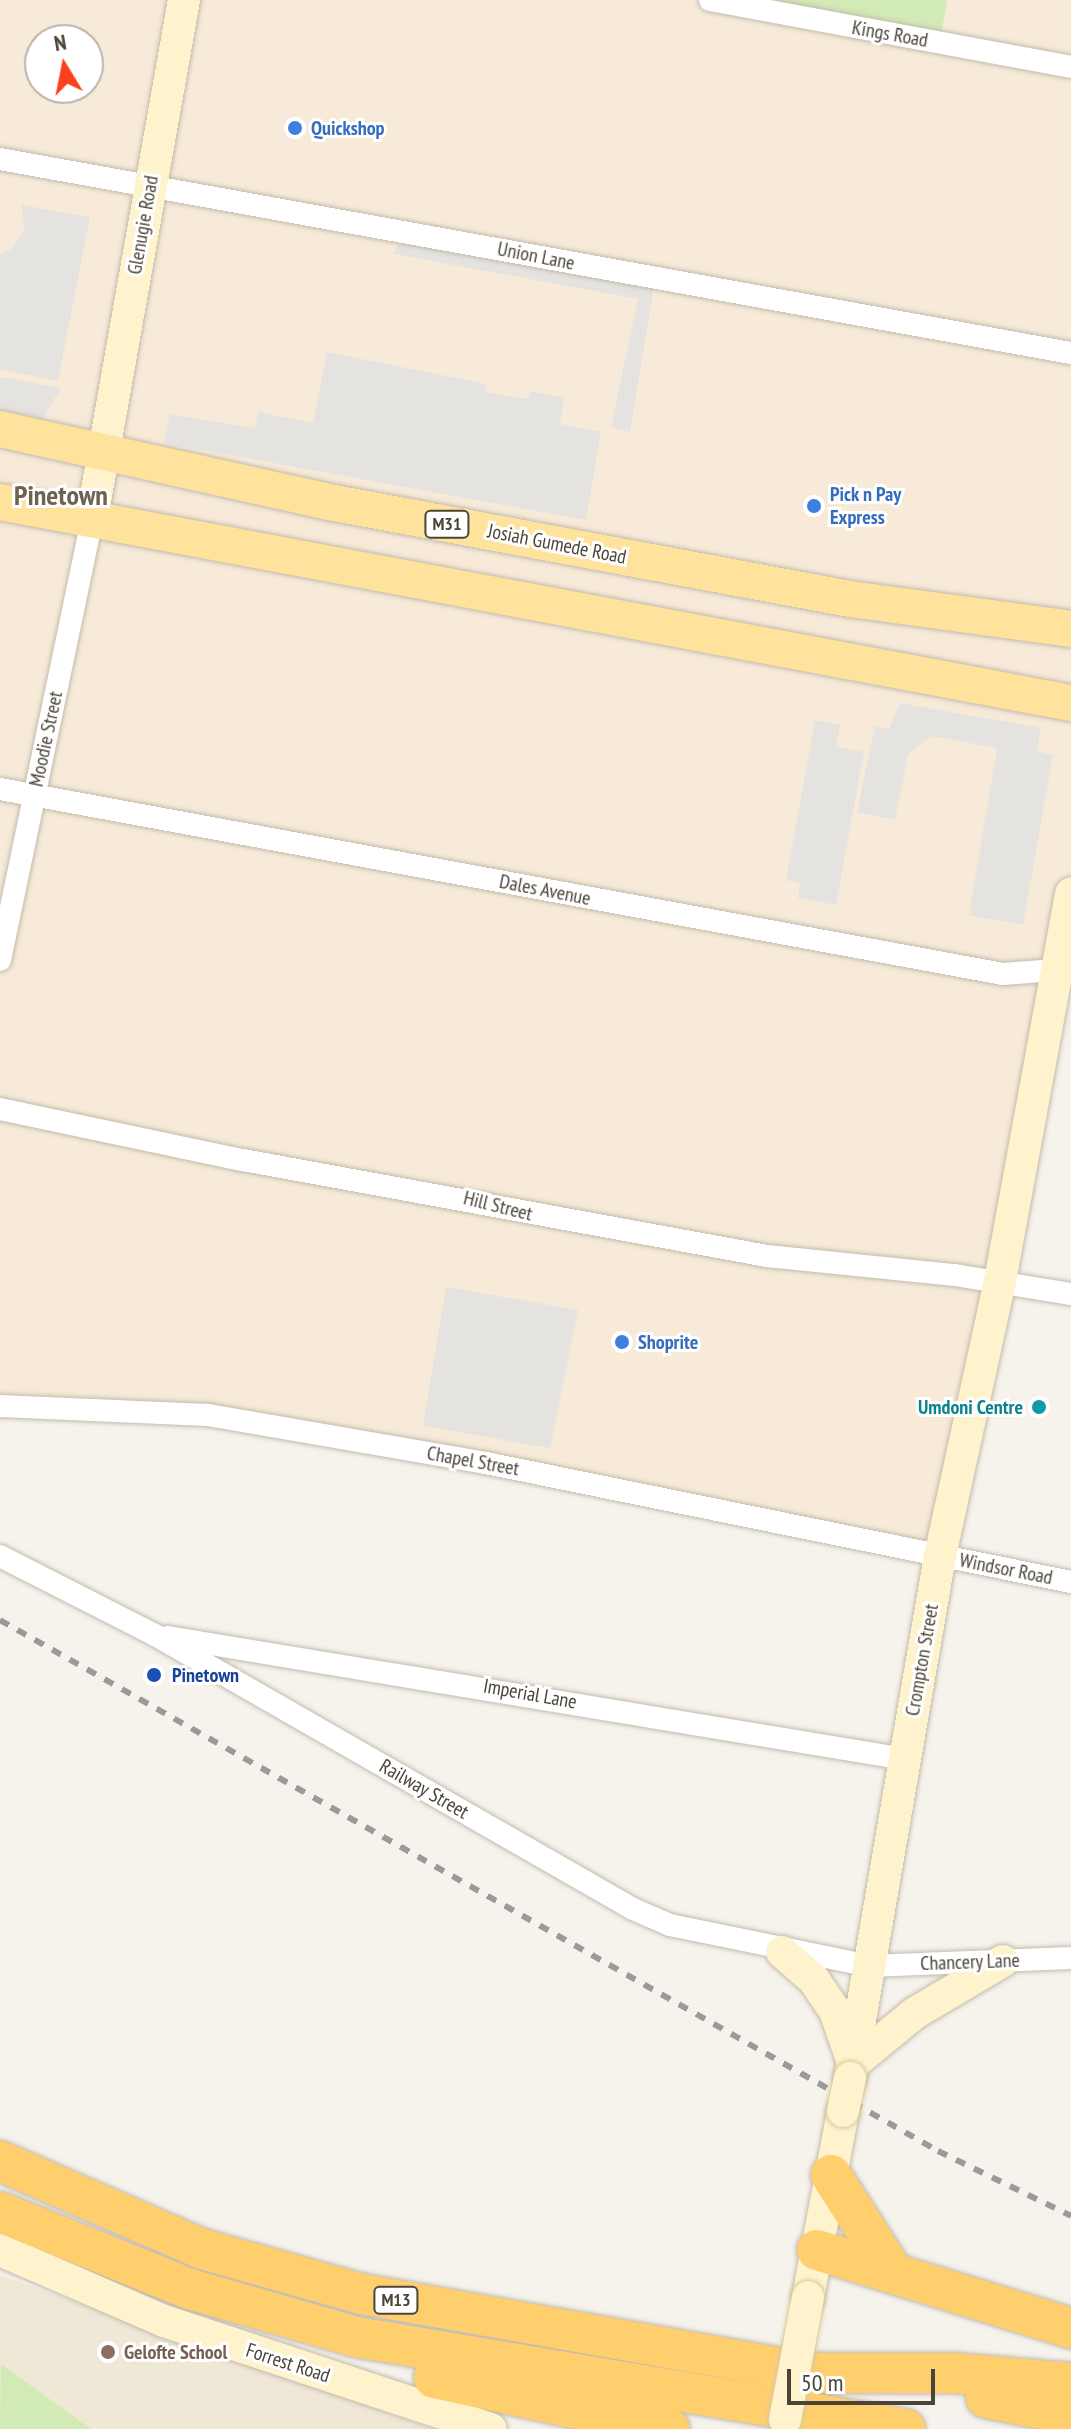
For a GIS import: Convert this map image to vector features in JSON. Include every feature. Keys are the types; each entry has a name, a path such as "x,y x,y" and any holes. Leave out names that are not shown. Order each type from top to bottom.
{"highway":[{"name":"M13","path":"0,2161 202,2249 362,2294 1071,2415"},
{"path":"833,2164 894,2274"},
{"name":"M13","path":"0,2212 86,2251 190,2289 356,2337 905,2429"},
{"path":"817,2250 1071,2328"},
{"path":"86,2251 143,2284 290,2340 542,2403 670,2429"},
{"path":"812,2373 954,2373 1071,2383"}],"main road":[{"name":"Josiah Gumede Road","path":"0,429 103,449 329,502 850,599 1071,629"},
{"path":"0,502 1071,703"}],"street":[{"name":"Glenugie Road","path":"92,518 184,0"},
{"name":"Kings Road","path":"710,0 1071,67"},
{"name":"Union Lane","path":"0,159 1071,353"},
{"name":"Moodie Street","path":"0,960 92,518"},
{"name":"Dales Avenue","path":"0,789 988,971 1064,971"},
{"name":"Crompton Street","path":"784,2429 851,2071 940,1556 1064,971 1071,893"},
{"name":"Hill Street","path":"0,1109 243,1160 767,1256 1000,1281 1071,1294"},
{"name":"Chapel Street","path":"0,1406 208,1415 486,1463 940,1556"},
{"name":"Railway Street","path":"0,1556 155,1635 633,1909 670,1925 782,1952 869,1966"},
{"name":"Windsor Road","path":"940,1556 1071,1582"},
{"name":"Imperial Lane","path":"155,1635 905,1759"},
{"path":"782,1952 814,1980 835,2011 851,2071 915,2013 1003,1961"},
{"name":"Chancery Lane","path":"869,1966 1071,1958"},
{"name":"Forrest Road","path":"0,2250 164,2321 491,2429"}],"shaded area":[{"path":"0,0 714,0 940,42 947,0 1071,0 1071,891 940,1555 208,1414 0,1405"},
{"path":"22,205 90,217 58,381 0,369 0,255 13,248 24,230"},
{"path":"400,239 654,286 630,432 611,427 638,299 394,254"},
{"path":"327,352 486,384 485,392 528,399 530,391 564,398 560,424 601,432 586,520 164,443 170,414 255,428 258,412 313,423"},
{"path":"0,377 61,388 43,418 0,410"},
{"path":"900,703 1041,728 1037,751 1053,755 1023,925 969,915 997,748 931,736 908,755 895,820 857,812 875,726 889,729"},
{"path":"815,720 840,725 836,747 864,752 836,905 798,898 800,883 786,880"},
{"path":"446,1287 578,1310 550,1448 423,1426"},
{"name":"Gelofte School","path":"0,2275 433,2429 0,2429"}],"green space":[{"path":"714,0 947,0 940,42"},
{"path":"1,2364 91,2429 0,2429"}],"railway":[{"path":"0,1620 938,2151 1071,2216"}],"place":[{"name":"Quickshop","path":"295,128"},
{"name":"Pick n Pay Express","path":"814,506"},
{"name":"Shoprite","path":"622,1342"},
{"name":"Umdoni Centre","path":"1039,1407"},
{"name":"Pinetown","path":"154,1675"},
{"name":"Gelofte School","path":"108,2352"}],"district":[{"name":"Pinetown","path":"61,495"}]}
